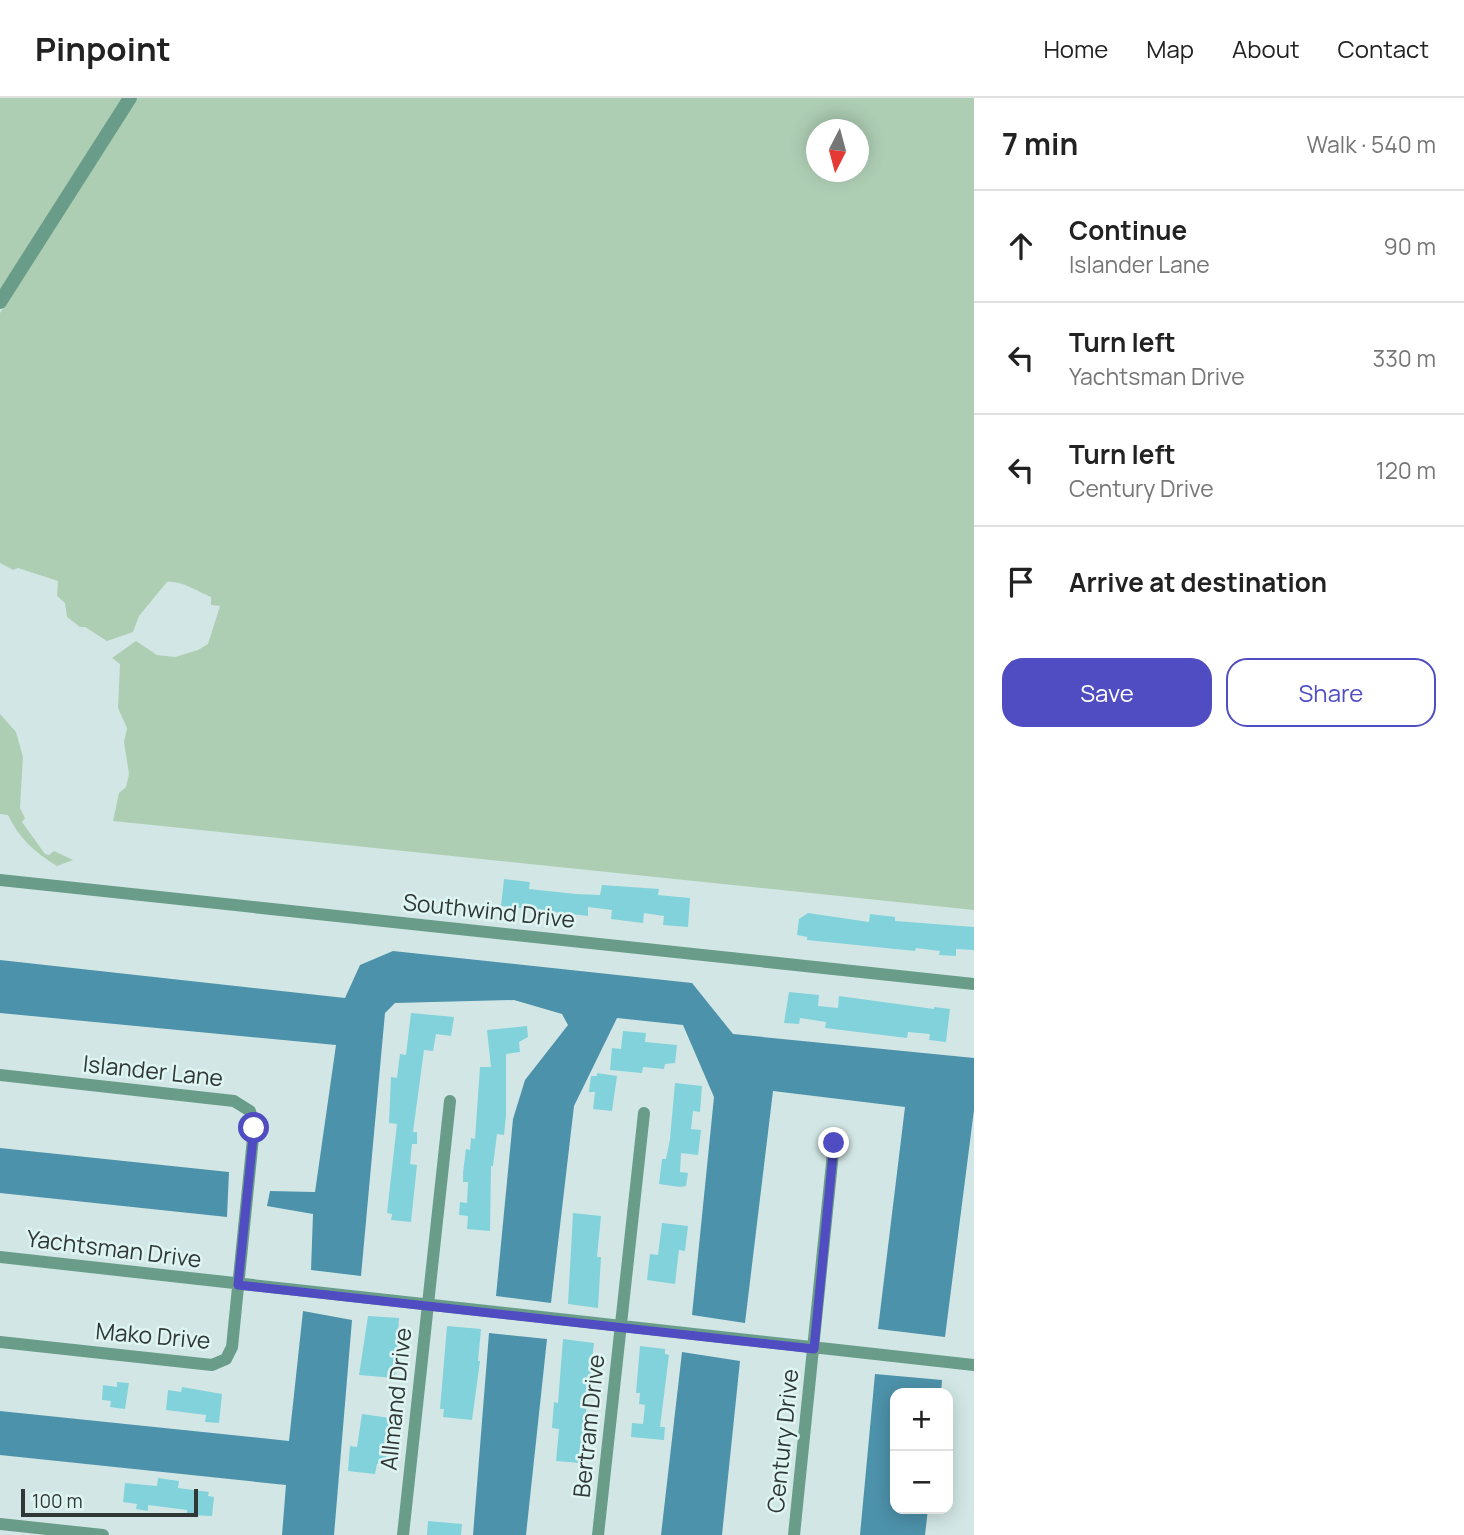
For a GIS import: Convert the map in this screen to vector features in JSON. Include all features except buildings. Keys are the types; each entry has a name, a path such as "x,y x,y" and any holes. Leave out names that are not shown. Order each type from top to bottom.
{"street":[{"path":"0,302 130,98"},
{"name":"Southwind Drive","path":"0,880 974,984"},
{"name":"Islander Lane","path":"0,1075 234,1101 250,1111 254,1128 238,1285"},
{"name":"Allmand Drive","path":"403,1535 450,1101"},
{"name":"Bertram Drive","path":"598,1535 644,1113"},
{"name":"Century Drive","path":"794,1535 834,1143"},
{"name":"Yachtsman Drive","path":"0,1257 620,1328 974,1365"},
{"name":"Mako Drive","path":"0,1342 212,1366 226,1359 232,1347 238,1285"},
{"path":"0,1524 103,1535"}],"green space":[{"path":"0,98 122,98 0,290"},
{"path":"137,98 974,98 974,910 113,821 119,793 126,787 129,774 124,742 127,728 118,708 120,664 112,658 136,641 157,655 175,657 198,650 208,644 220,606 211,605 211,597 189,587 167,582 139,616 133,632 107,641 67,617 65,603 57,596 58,581 18,568 13,570 0,563 0,313"},
{"path":"0,714 16,732 23,757 20,808 25,818 22,822 45,854 49,855 54,851 73,860 57,866 28,844 8,815 0,814"}],"water":[{"path":"393,951 692,983 733,1034 974,1058 974,1110 945,1337 878,1329 905,1107 773,1091 745,1323 692,1315 714,1097 683,1025 617,1018 574,1106 551,1303 496,1296 513,1119 525,1080 568,1025 562,1014 514,1000 395,1003 385,1013 361,1276 311,1270 313,1214 267,1206 270,1191 315,1192 336,1045 0,1013 0,960 345,998 360,965"},
{"path":"0,1148 229,1172 227,1217 0,1193"},
{"path":"303,1311 352,1320 334,1535 282,1535 286,1485 0,1455 0,1411 289,1441"},
{"path":"489,1333 547,1339 526,1535 473,1535"},
{"path":"682,1352 740,1361 722,1535 661,1535"},
{"path":"875,1374 942,1380 941,1388 890,1388 890,1514 927,1514 925,1535 860,1535"}],"route":[{"path":"254,1128 238,1285 814,1349 834,1143"}]}
